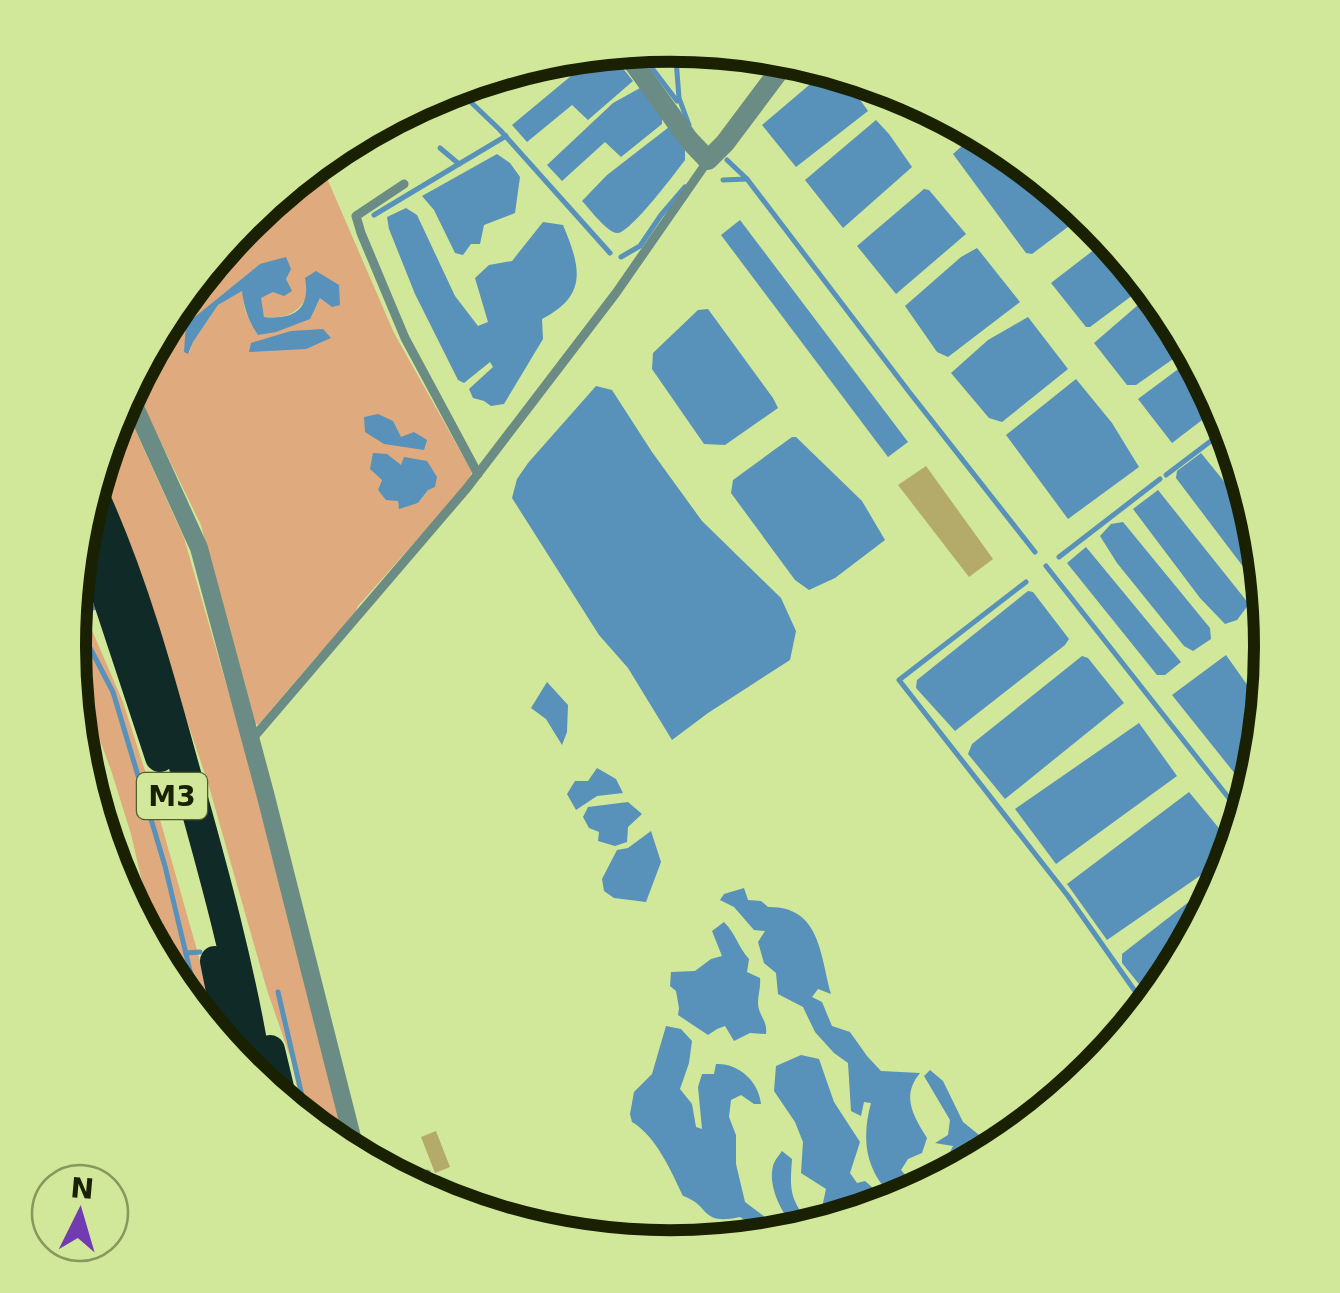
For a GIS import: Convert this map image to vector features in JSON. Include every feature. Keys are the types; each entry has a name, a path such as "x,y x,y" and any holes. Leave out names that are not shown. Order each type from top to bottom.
{"highway":[{"name":"M3","path":"101,514 148,646 209,852 256,1058"},
{"name":"M3","path":"93,555 150,721 194,870 229,1030"},
{"path":"209,852 222,868 276,1078"}],"street":[{"path":"634,64 708,160 778,73"},
{"path":"136,410 199,548 352,1135"}],"lane":[{"path":"251,740 478,474 616,293 708,160"},
{"path":"404,184 356,216 360,233 405,338 478,474"},
{"path":"423,1175 427,1174"}],"shaded area":[{"path":"326,175 394,333 472,472 467,483 358,606 345,635 317,656 258,725 239,676 201,525 140,400 184,322 231,261 285,207","holes":["260,264 273,292 260,298 264,317 290,314 308,294 339,285 320,298 317,305 259,335 247,314 243,290 218,305 189,353 186,324","401,466 428,490 418,503 399,508 398,501 378,491 382,480"]},
{"path":"131,421 184,538 248,760 341,1128 299,1098 208,783 107,493"},
{"path":"87,618 123,702 212,1008 184,971 148,909 111,770 90,713"},
{"path":"102,783 129,848 139,884 130,870"}],"water":[{"path":"620,65 633,81 588,120 572,105 527,142 512,125 578,70"},
{"path":"814,81 854,92 868,111 796,167 762,125"},
{"path":"640,88 662,116 662,124 621,157 605,142 562,181 547,165 613,103"},
{"path":"876,120 912,167 843,228 805,180"},
{"path":"669,127 685,150 685,160 633,223 614,232 582,201 607,175"},
{"path":"965,143 1026,183 1072,224 1032,254 1026,253 953,154"},
{"path":"497,154 520,177 515,213 484,225 480,244 471,244 463,255 455,253 434,210 422,196"},
{"path":"924,189 966,234 896,294 857,246"},
{"path":"406,208 417,215 455,296 478,326 488,322 475,278 489,265 512,261 543,222 563,225 574,254 574,290 557,310 542,319 543,339 504,404 491,406 473,398 469,389 493,367 490,362 464,383 458,380 415,294 387,217"},
{"path":"740,220 908,442 888,457 721,235"},
{"path":"977,248 1020,302 948,357 937,352 905,306 961,257"},
{"path":"1096,248 1135,294 1086,327 1051,283"},
{"path":"286,257 291,269 286,279 292,291 284,296 273,292 261,298 264,317 283,317 298,311 305,298 305,278 316,271 339,285 340,305 332,307 320,298 310,319 258,335 247,314 242,291 218,305 188,354 184,352 186,324 260,264"},
{"path":"1142,303 1177,356 1136,385 1127,385 1094,343"},
{"path":"708,309 778,408 725,445 704,444 652,369 653,353 698,310"},
{"path":"1028,317 1068,369 1002,422 989,418 951,373 988,340"},
{"path":"323,329 331,338 306,349 249,352 251,343 291,331"},
{"path":"1182,366 1207,416 1172,443 1138,399"},
{"path":"1076,379 1112,423 1139,467 1068,519 1006,435"},
{"path":"596,386 612,390 702,521 781,598 796,631 790,660 672,740 628,668 599,635 512,498 517,479 528,463"},
{"path":"378,414 393,421 401,437 414,432 427,440 424,450 384,444 365,432 364,417"},
{"path":"792,437 862,501 885,540 835,578 809,590 795,580 731,493 733,480"},
{"path":"373,453 387,454 401,465 404,457 427,461 437,477 435,487 418,503 399,509 398,501 386,500 378,490 382,480 370,469"},
{"path":"1201,453 1233,493 1250,575 1176,478 1177,471"},
{"path":"1158,490 1249,604 1237,620 1225,624 1200,598 1133,509"},
{"path":"1123,522 1210,628 1211,639 1193,651 1184,646 1100,536 1111,524"},
{"path":"1086,547 1181,662 1165,675 1157,675 1067,563"},
{"path":"1028,591 1033,592 1069,639 955,731 916,688 917,680"},
{"path":"1226,655 1252,692 1239,778 1172,695"},
{"path":"1082,656 1088,658 1124,703 1005,799 968,754 972,744"},
{"path":"547,682 568,705 567,732 562,745 546,719 531,708"},
{"path":"1139,723 1177,776 1056,864 1015,809"},
{"path":"597,768 616,779 623,793 597,796 576,810 567,794 575,781 588,781"},
{"path":"1189,792 1223,833 1211,868 1107,940 1067,884"},
{"path":"628,802 642,814 628,827 627,842 615,846 598,841 599,832 589,828 583,817 588,807"},
{"path":"651,831 661,862 646,902 614,898 604,891 602,879 617,850 628,848"},
{"path":"744,888 748,900 785,909 808,924 820,949 831,994 818,989 812,997 822,1002 832,1026 850,1032 881,1071 920,1073 910,1098 927,1138 922,1153 908,1159 901,1170 909,1179 886,1189 880,1182 867,1145 871,1103 864,1102 861,1116 851,1111 848,1063 815,1032 803,1007 778,994 776,973 764,963 758,942 765,931 754,930 734,907 720,900 724,894"},
{"path":"1199,894 1176,939 1143,989 1122,963 1122,954"},
{"path":"724,922 749,959 747,972 760,978 758,1007 766,1034 750,1033 734,1041 725,1026 708,1035 678,1015 676,991 670,986 671,972 695,971 722,956 712,931"},
{"path":"666,1026 681,1029 692,1041 680,1089 692,1104 696,1127 702,1129 698,1087 702,1074 714,1074 716,1064 746,1075 761,1104 741,1095 731,1100 729,1117 736,1135 736,1164 745,1202 771,1221 749,1225 740,1217 711,1217 683,1196 656,1145 632,1122 634,1092 652,1074"},
{"path":"801,1055 819,1059 834,1102 860,1142 850,1173 857,1183 865,1181 878,1192 821,1211 826,1189 801,1173 803,1142 774,1091 776,1066"},
{"path":"930,1070 943,1081 963,1122 984,1139 946,1160 953,1146 935,1143 948,1135 950,1120 924,1076"},
{"path":"782,1151 792,1159 792,1192 803,1215 788,1218 783,1212 772,1181 774,1164"}],"building":[{"path":"926,466 993,559 969,577 898,485"},
{"path":"436,1131 450,1167 435,1173 421,1137"}],"waterway":[{"path":"676,62 679,98 689,125"},
{"path":"648,63 677,101"},
{"path":"467,99 610,253"},
{"path":"440,148 459,164 506,136"},
{"path":"727,160 747,179 1035,552"},
{"path":"374,215 459,164"},
{"path":"723,180 747,179"},
{"path":"621,257 640,246 685,187"},
{"path":"1166,475 1215,438"},
{"path":"1059,557 1160,479"},
{"path":"1046,566 1233,803"},
{"path":"1026,582 899,680 1068,896 1138,995"},
{"path":"87,609 100,606"},
{"path":"86,640 113,692 165,866 193,983"},
{"path":"186,953 200,952"},
{"path":"278,992 303,1101"}]}
